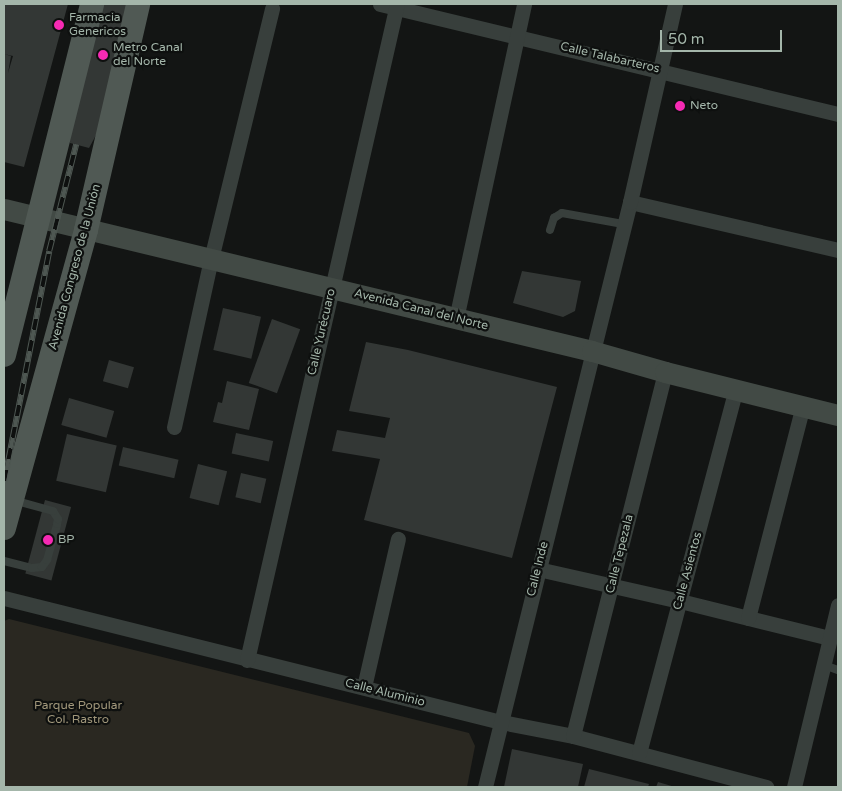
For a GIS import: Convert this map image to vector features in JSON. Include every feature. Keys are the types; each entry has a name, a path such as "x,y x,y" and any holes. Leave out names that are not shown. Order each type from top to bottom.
{"main road":[{"path":"4,355 92,4"},
{"name":"Avenida Congreso de la Unión","path":"4,528 86,230 138,4"},
{"name":"Avenida Canal del Norte","path":"4,209 592,351 665,372 838,415"}],"street":[{"name":"Calle Talabarteros","path":"380,4 397,6 838,114"},
{"path":"456,319 524,4"},
{"name":"Calle Inde","path":"485,787 623,224 630,202 676,4"},
{"name":"Calle Yurécuaro","path":"246,660 397,6"},
{"path":"174,427 211,259 272,8"},
{"path":"630,202 838,250"},
{"name":"Calle Tepezala","path":"573,736 613,585 665,372"},
{"name":"Calle Asientos","path":"639,753 736,389"},
{"path":"748,618 803,406"},
{"path":"364,687 398,539"},
{"path":"538,569 613,585 830,638"},
{"name":"Calle Aluminio","path":"4,598 500,722 573,736 766,787"},
{"path":"794,787 838,605"}],"lane":[{"path":"550,230 554,218 562,213 623,224"},
{"path":"4,561 32,568 42,567 47,560 58,519 53,511 12,499"},
{"path":"824,665 838,670"}],"green space":[{"name":"Parque Popular Col. Rastro","path":"9,619 469,733 475,746 467,787 4,787 4,621"}],"building":[{"path":"4,4 68,4 24,167 4,162 4,54","holes":["4,54 13,56 8,73 11,56"]},
{"name":"Metro Canal del Norte","path":"96,4 135,4 107,115 89,148 70,143 71,105"},
{"path":"522,271 581,281 575,311 563,317 513,303"},
{"path":"223,308 261,317 251,359 213,350"},
{"path":"272,319 300,329 277,393 249,383"},
{"path":"366,342 408,350 557,387 512,558 364,520 380,459 332,451 337,430 385,438 390,418 349,411"},
{"path":"109,360 134,367 128,388 103,381"},
{"path":"227,381 259,389 249,430 213,422 218,402 222,403"},
{"path":"69,398 114,411 106,438 61,425"},
{"path":"236,433 273,441 269,461 232,454"},
{"path":"67,434 117,445 106,492 56,481"},
{"path":"123,447 179,460 174,478 119,466"},
{"path":"198,464 227,471 219,505 190,498"},
{"path":"241,473 266,479 261,503 235,497"},
{"name":"BP","path":"45,500 71,507 51,580 25,573"},
{"path":"512,749 583,764 578,787 504,787"},
{"path":"589,769 649,784 648,787 584,787"},
{"path":"658,782 675,787 656,787"}],"railway":[{"path":"4,481 49,251 76,144"}],"place":[{"name":"Farmacia Genericos","path":"59,25"},
{"name":"Metro Canal del Norte","path":"103,55"},
{"name":"Neto","path":"680,106"},
{"name":"BP","path":"48,540"}]}
